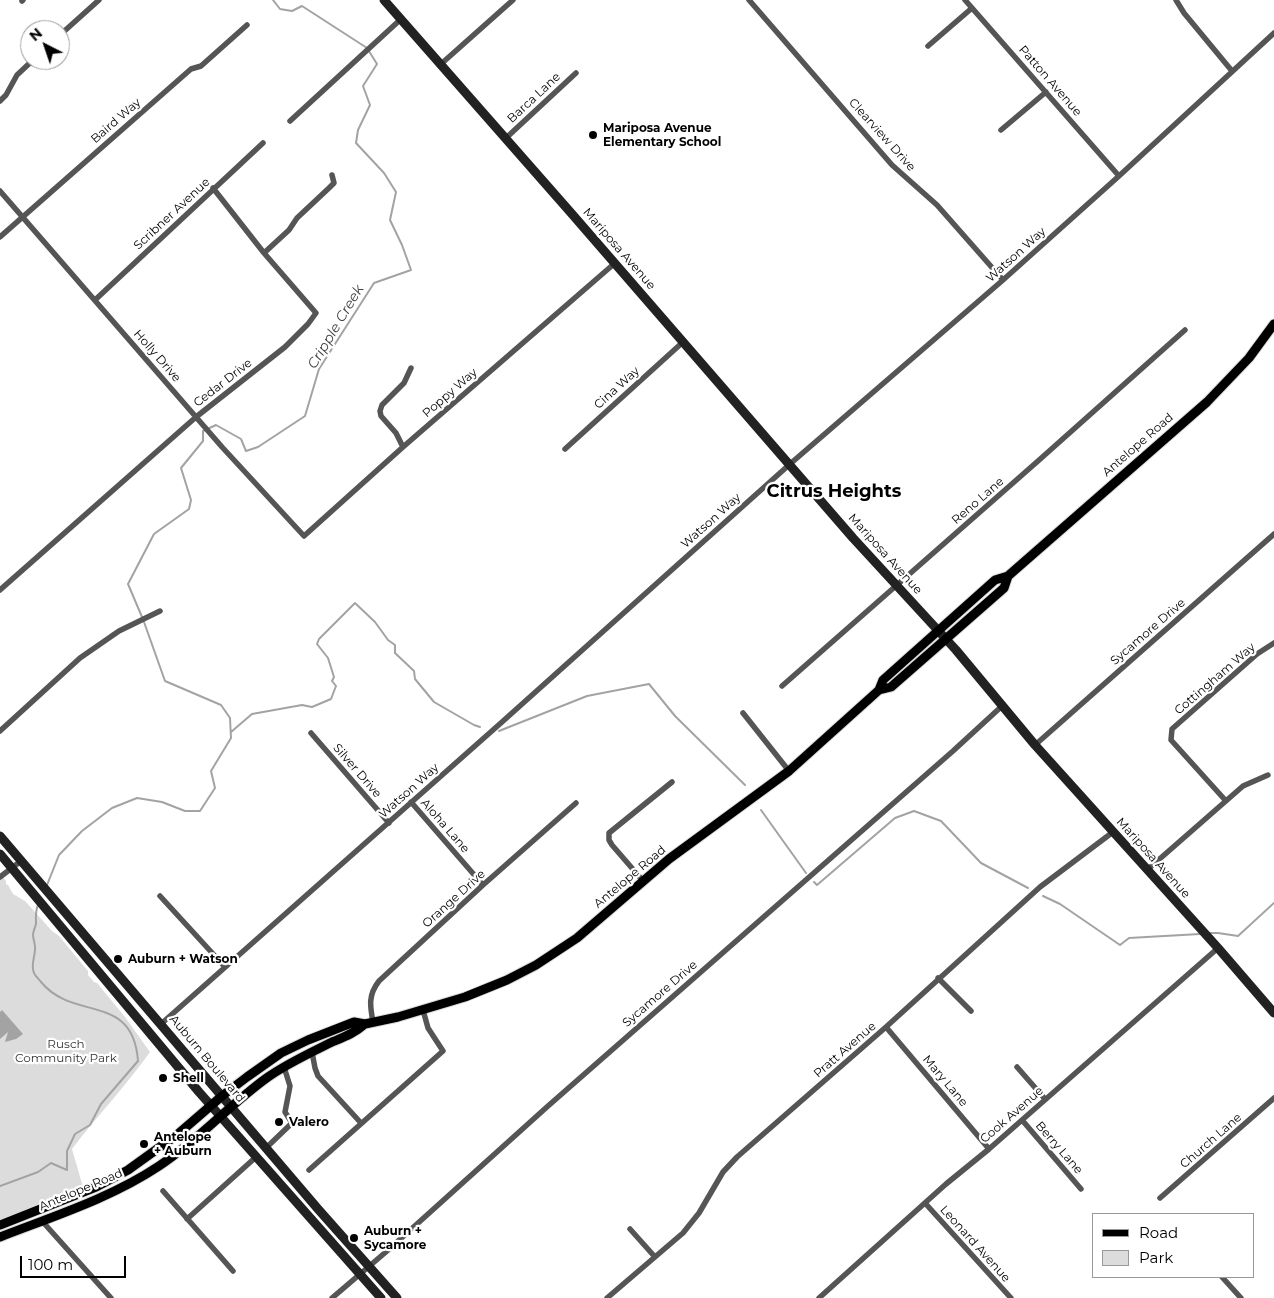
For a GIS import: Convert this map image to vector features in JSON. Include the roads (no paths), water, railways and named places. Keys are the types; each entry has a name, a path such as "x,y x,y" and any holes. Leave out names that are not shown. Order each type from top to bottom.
{"main road":[{"name":"Antelope Road","path":"0,1225 112,1179 154,1152 210,1105 290,1048 354,1022 369,1023 423,1010 487,988 536,965 577,938 669,860 788,770 879,690 883,680 995,580 1008,576 1207,402 1249,358 1274,324"},
{"name":"Antelope Road","path":"879,690 891,687 1004,588 1008,576"},
{"name":"Antelope Road","path":"0,1237 104,1196 143,1176 184,1149 231,1106 268,1076 312,1052 358,1031 369,1023"}],"street":[{"path":"70,26 99,0"},
{"name":"Mariposa Avenue","path":"384,0 853,538 939,630 1035,744 1274,1012"},
{"path":"441,64 514,0"},
{"name":"Clearview Drive","path":"749,0 892,165 937,205 1003,280"},
{"name":"Patton Avenue","path":"965,0 1119,176"},
{"path":"1176,0 1184,14 1232,72"},
{"path":"928,46 972,8"},
{"path":"290,120 401,19"},
{"name":"Baird Way","path":"0,237 191,69 201,66 247,25"},
{"name":"Watson Way","path":"161,1024 790,464 1003,280 1274,33"},
{"path":"0,100 6,95 17,75 22,70"},
{"name":"Barca Lane","path":"506,138 576,72"},
{"path":"1000,130 1046,92"},
{"name":"Scribner Avenue","path":"95,300 263,143"},
{"path":"213,188 264,253 289,230 297,218 330,188 334,183 332,175"},
{"name":"Holly Drive","path":"0,192 299,532"},
{"name":"Cedar Drive","path":"0,590 196,417 285,347 308,324 316,313 264,253"},
{"name":"Poppy Way","path":"299,532 304,536 318,525 403,447 615,263"},
{"name":"Reno Lane","path":"782,686 1185,330"},
{"name":"Cina Way","path":"565,449 684,342"},
{"path":"403,447 396,433 381,416 380,411 382,405 404,382 411,368"},
{"name":"Sycamore Drive","path":"1035,744 1274,534"},
{"path":"0,731 80,658 119,632 160,611"},
{"name":"Cottingham Way","path":"1226,801 1171,740 1172,729 1257,654 1274,643"},
{"name":"Sycamore Drive","path":"332,1298 946,758 1002,706"},
{"path":"743,713 788,770"},
{"name":"Silver Drive","path":"311,733 389,822"},
{"path":"1147,870 1243,786 1268,775"},
{"path":"644,882 612,845 609,840 609,833 672,782"},
{"name":"Aloha Lane","path":"411,802 483,885"},
{"name":"Orange Drive","path":"369,1023 370,1001 374,987 483,885 576,803"},
{"name":"Pratt Avenue","path":"607,1298 683,1233 693,1221 715,1184 737,1157 1040,887 1113,832"},
{"name":"Auburn Boulevard","path":"0,836 396,1298"},
{"path":"0,854 210,1105 381,1298"},
{"path":"0,878 22,861"},
{"path":"160,896 225,967"},
{"name":"Cook Avenue","path":"819,1298 946,1184 1045,1100 1216,945"},
{"path":"938,978 971,1011"},
{"path":"308,1170 443,1051 428,1028 423,1010"},
{"name":"Mary Lane","path":"886,1026 989,1149"},
{"path":"312,1052 314,1068 318,1076 361,1123"},
{"path":"267,1148 292,1122 285,1112 290,1086 284,1067"},
{"path":"1017,1067 1045,1100"},
{"name":"Church Lane","path":"1160,1198 1274,1098"},
{"name":"Berry Lane","path":"1022,1120 1081,1189"},
{"path":"188,1219 256,1156"},
{"path":"163,1191 233,1271"},
{"name":"Leonard Avenue","path":"926,1203 1010,1298"},
{"path":"42,1221 111,1298"},
{"path":"630,1229 655,1258"},
{"path":"1223,1278 1241,1298"}],"waterway":[{"name":"Cripple Creek","path":"142,617 128,584 154,534 189,509 191,500 181,468 203,441 203,431 216,425 241,439 246,451 258,447 305,416 319,369 374,283 411,270 390,220 396,192 384,173 356,143 358,130 370,105 363,86 377,64 367,48 302,6 292,11 280,9 273,0"},
{"path":"231,732 252,714 302,705 312,707 331,699 336,686 332,681 334,677 328,658 317,644 319,639 355,603 375,622 388,640 395,645 395,653 414,671 415,679 434,702 480,727"},
{"name":"Cripple Creek","path":"47,885 59,855 82,831 112,808 137,798 162,802 185,811 200,811 215,788 211,771 231,738 230,718 221,705 165,681 144,622"},
{"path":"499,731 587,696 649,684 675,716 745,785"},
{"path":"761,810 806,873"},
{"path":"814,882 817,885 895,818 914,811 941,821 981,863 1028,888"},
{"path":"1043,896 1060,904 1120,945 1129,938 1200,934"},
{"path":"1209,933 1238,936 1274,903"},
{"name":"Cripple Creek","path":"0,1186 38,1172 51,1163 67,1170 67,1151 75,1134 90,1125 101,1104 138,1061 134,1039 125,1025 114,1016 69,1002 54,994 35,974 33,970 35,950 33,935 38,905"}],"place":[{"name":"Mariposa Avenue Elementary School","path":"593,135"},
{"name":"Auburn + Watson","path":"118,959"},
{"name":"Shell","path":"163,1078"},
{"name":"Valero","path":"279,1122"},
{"name":"Antelope + Auburn","path":"144,1144"},
{"name":"Auburn + Sycamore","path":"354,1238"}],"district":[{"name":"Citrus Heights","path":"834,492"}],"park label":[{"name":"Rusch Community Park","path":"66,1051"}]}
